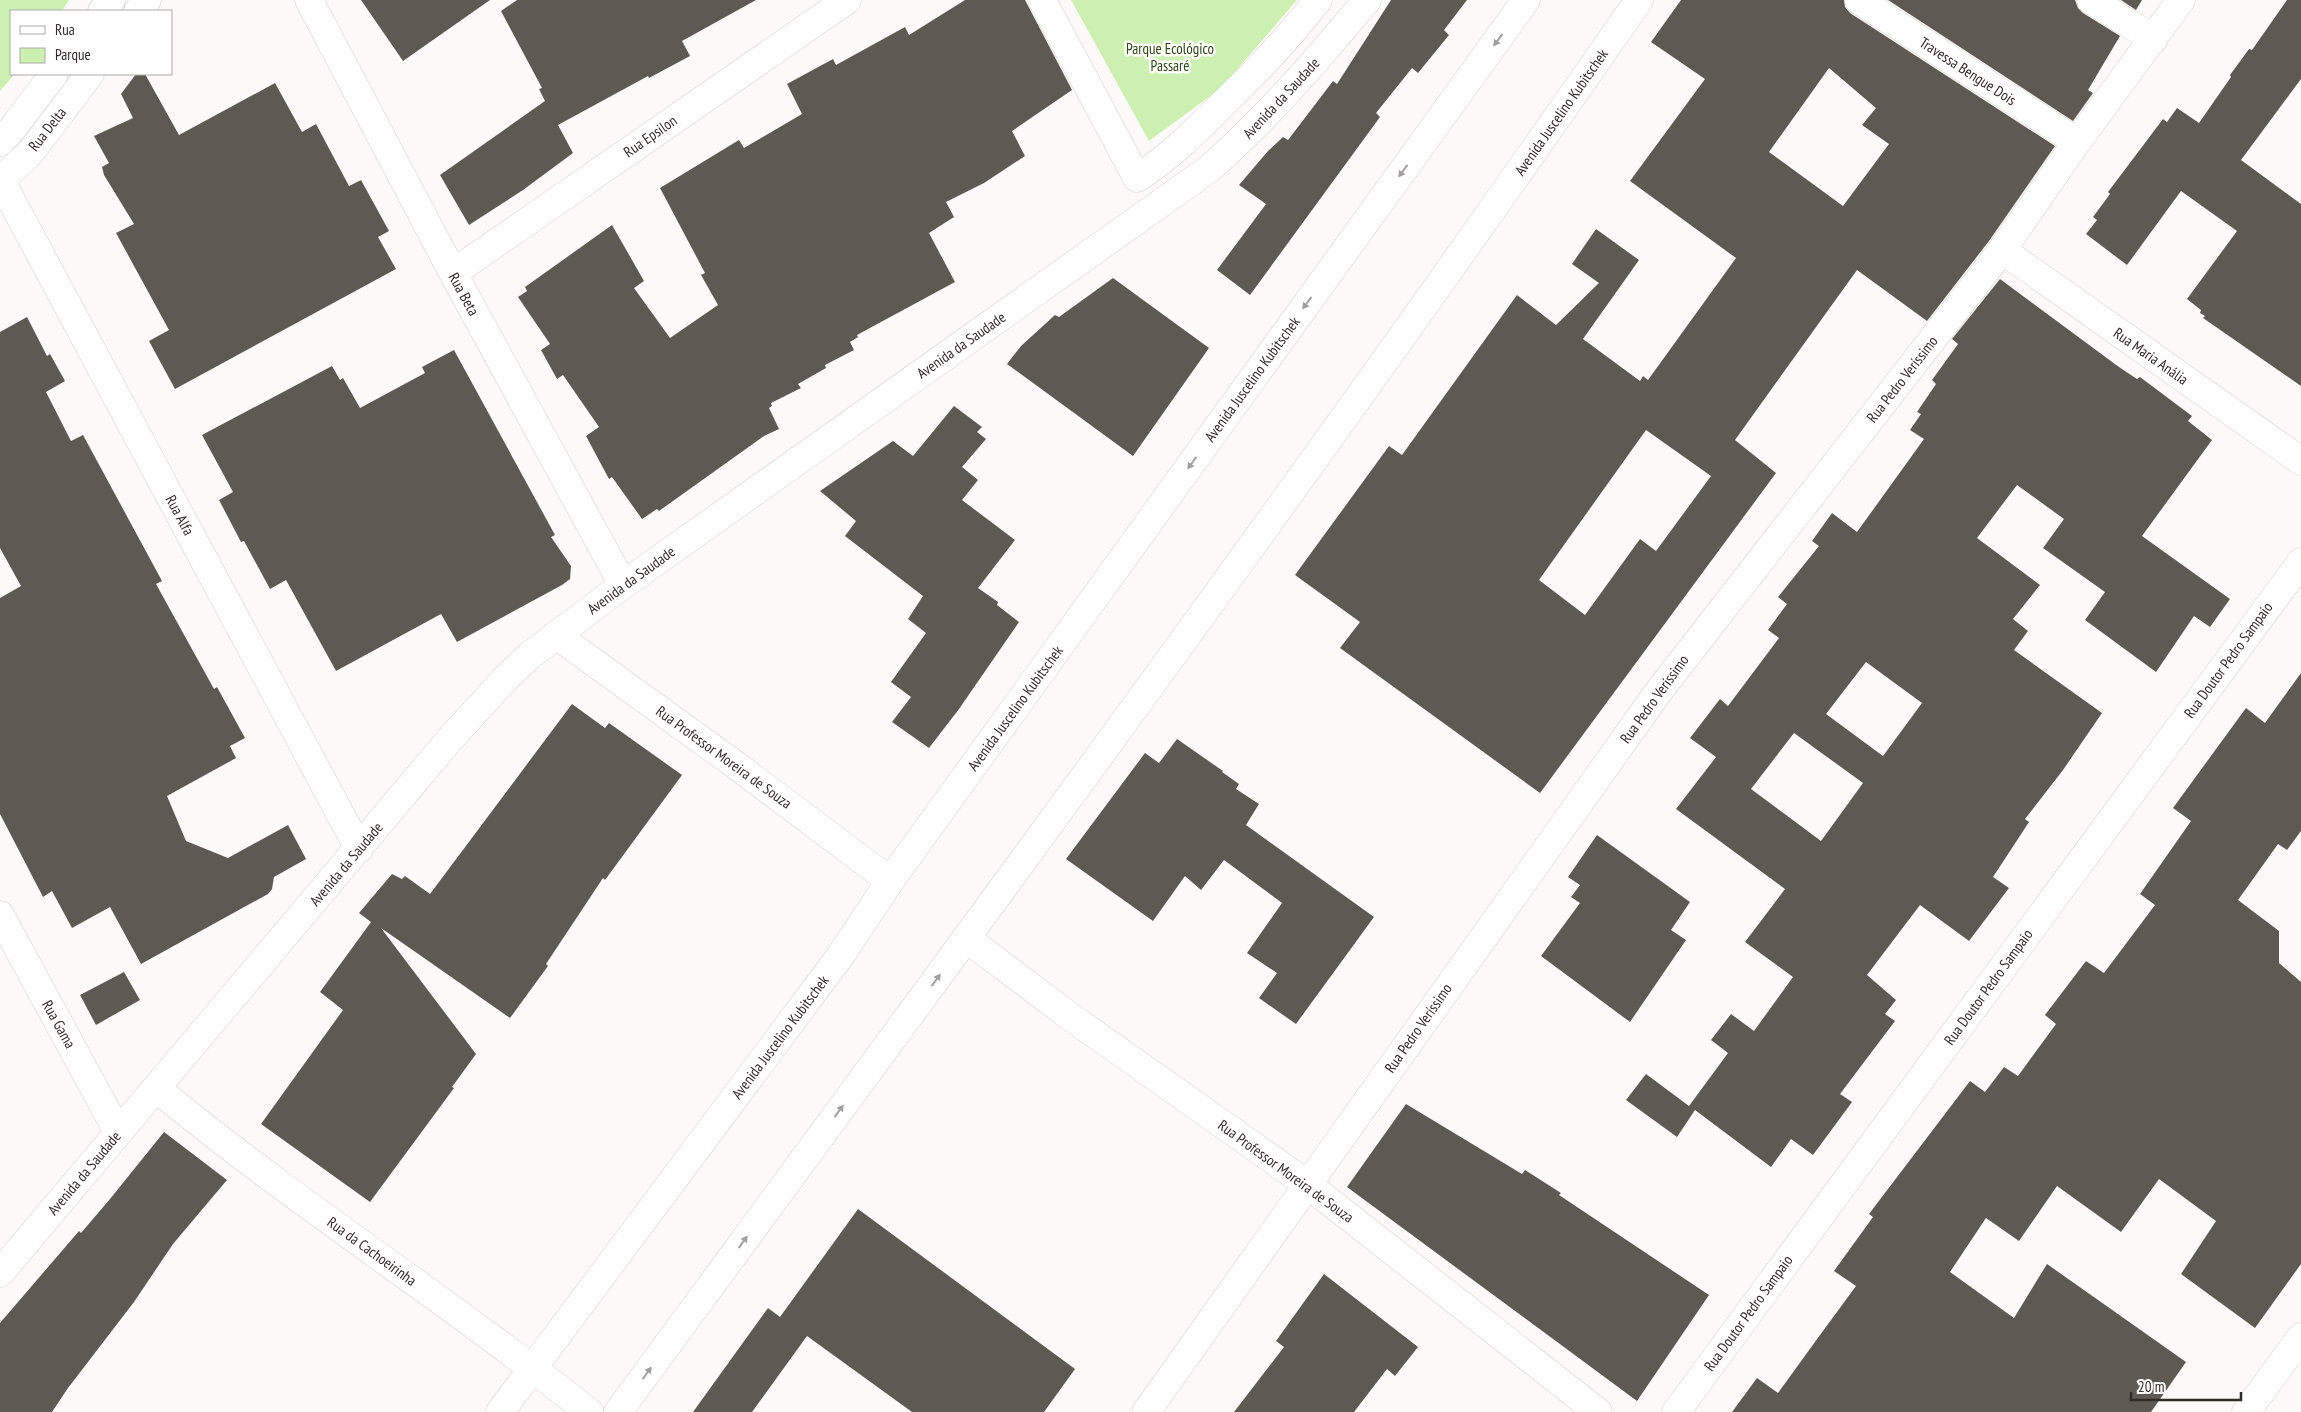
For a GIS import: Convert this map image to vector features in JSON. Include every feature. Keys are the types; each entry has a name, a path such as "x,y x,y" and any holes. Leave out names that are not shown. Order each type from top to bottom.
{"street":[{"path":"103,10 111,0"},
{"path":"139,10 147,0"},
{"name":"Rua Beta","path":"310,0 453,273 623,585"},
{"path":"1042,0 1137,178 1181,144 1260,68 1318,0"},
{"name":"Avenida da Saudade","path":"0,1273 451,738 506,678 556,635 623,585 1209,169 1253,130 1309,69 1367,0"},
{"name":"Avenida Juscelino Kubitschek","path":"500,1412 841,955 890,881 1526,0"},
{"name":"Avenida Juscelino Kubitschek","path":"618,1412 966,938 1484,224 1639,0"},
{"name":"Travessa Bengue Dois","path":"1859,0 2077,142"},
{"path":"2091,0 2154,39"},
{"name":"Rua Pedro Veríssimo","path":"1146,1412 1659,691 2002,250 2077,142 2181,0"},
{"name":"Rua Epsilon","path":"453,273 838,2"},
{"path":"0,142 53,75"},
{"name":"Rua Delta","path":"0,181 30,153 89,75"},
{"name":"Rua Alfa","path":"0,181 359,849"},
{"name":"Rua Maria Anália","path":"2002,250 2301,461"},
{"name":"Rua Doutor Pedro Sampaio","path":"1676,1412 2301,562"},
{"name":"Rua Professor Moreira de Souza","path":"556,635 733,763 890,881"},
{"name":"Rua Gama","path":"0,915 118,1132"},
{"name":"Rua Professor Moreira de Souza","path":"966,938 1083,1026 1307,1184 1598,1412"},
{"name":"Rua da Cachoeirinha","path":"156,1088 215,1137 533,1368 590,1412"},
{"path":"2246,1412 2301,1337"}],"green space":[{"path":"0,0 69,0 63,10 10,10 10,75 14,75 0,91"},
{"name":"Parque Ecológico Passaré","path":"1071,0 1297,0 1220,89 1149,141"}],"building":[{"path":"361,0 490,0 403,61"},
{"path":"517,0 756,0 682,41 690,56 649,78 648,76 558,125 573,153 523,190 469,225 440,175 545,101 539,89 542,88 501,11"},
{"path":"965,0 1025,0 1072,90 1012,131 1025,156 984,183 946,202 954,217 929,233 955,282 857,335 858,337 850,342 854,350 825,365 826,368 798,384 801,388 771,403 772,406 769,408 779,429 764,436 659,511 657,509 642,519 612,477 609,479 586,436 599,427 563,375 557,379 541,350 550,344 518,297 527,291 525,287 612,225 644,281 634,288 670,338 718,305 701,275 705,273 660,188 739,140 744,148 802,114 787,84 833,59 836,65 905,27 909,35"},
{"path":"1391,0 1467,0 1444,30 1449,35 1418,73 1412,68 1376,113 1380,117 1250,295 1217,270 1266,204 1239,185 1268,151 1283,137 1288,140 1333,81 1337,84"},
{"path":"1681,0 1844,0 1845,7 1850,13 2055,146 1989,241 1927,321 1857,270 1735,440 1776,473 1540,793 1340,648 1360,622 1295,575 1389,446 1402,455 1517,295 1556,325 1599,283 1572,264 1596,229 1639,260 1583,339 1640,381 1643,376 1648,380 1736,258 1630,181 1705,79 1651,42","holes":["1829,68 1876,108 1862,125 1889,144 1843,206 1769,152","1646,430 1711,476 1656,551 1640,539 1585,615 1539,580"]},
{"path":"1888,0 2075,0 2078,8 2083,13 2120,36 2088,90 2093,93 2073,121"},
{"path":"2121,0 2142,0 2136,10"},
{"path":"2287,0 2301,0 2301,79 2241,160 2301,204 2301,386 2203,318 2205,316 2200,313 2201,310 2187,299 2237,231 2181,191 2127,265 2086,234 2097,220 2093,217 2110,194 2108,192 2163,119 2167,122 2177,108 2199,123 2231,77 2230,75 2249,49 2252,50"},
{"path":"135,75 146,75 179,135 275,83 302,132 316,124 349,186 361,180 389,231 378,237 396,269 175,389 149,341 169,330 116,233 134,224 104,175 102,167 109,163 94,136 133,118 121,94"},
{"path":"1113,278 1209,348 1133,456 1007,364 1021,346 1055,315 1059,317"},
{"path":"2000,279 2119,367 2137,379 2140,377 2192,416 2188,421 2212,440 2142,536 2230,599 2210,627 2194,616 2156,672 2085,620 2105,592 2043,548 2064,519 2017,485 1977,538 2040,585 2013,619 2028,631 2014,650 2102,713 2063,770 2025,819 2029,822 1993,877 2009,888 1969,941 1920,905 1867,975 1896,1000 1885,1014 1895,1021 1840,1094 1852,1102 1813,1155 1791,1139 1771,1167 1695,1110 1677,1137 1626,1100 1646,1074 1689,1106 1728,1053 1711,1040 1731,1014 1754,1031 1793,977 1745,942 1785,889 1676,809 1716,757 1690,738 1720,699 1728,706 1779,638 1768,630 1787,604 1778,597 1819,546 1812,541 1832,513 1857,532 1924,439 1910,430 1921,414 1917,412 1936,384 1932,380 1958,344 1952,339","holes":["1866,662 1922,703 1883,756 1826,714","1794,733 1863,783 1821,841 1751,789"]},
{"path":"27,317 47,356 50,354 65,381 46,392 71,441 83,435 162,581 156,584 214,689 217,687 245,738 230,746 236,758 167,796 186,841 228,858 288,825 306,859 274,877 272,889 268,894 141,964 110,907 72,928 52,891 43,897 0,814 0,598 21,586 0,548 0,332"},
{"path":"454,350 555,535 551,537 571,566 570,579 457,642 441,614 336,671 286,580 270,589 244,541 241,542 219,500 233,492 202,435 332,366 340,380 343,378 360,408 425,373 422,367"},
{"path":"954,406 982,427 977,432 986,439 962,467 978,480 962,500 1015,540 978,588 998,602 997,605 1019,622 959,709 929,748 892,722 911,697 891,682 926,633 908,619 923,596 845,536 856,521 820,491 893,441 913,456"},
{"path":"2301,673 2301,831 2287,850 2278,844 2238,900 2279,931 2279,963 2301,982 2301,1264 2255,1328 2181,1274 2216,1221 2159,1179 2121,1232 2057,1186 2019,1241 1986,1218 1950,1272 2014,1318 2047,1264 2186,1362 2151,1412 1732,1412 1757,1378 1778,1393 1856,1286 1834,1271 1873,1217 1869,1214 1970,1081 1985,1092 2004,1067 2018,1076 2056,1024 2045,1015 2086,961 2104,973 2155,905 2140,894 2191,821 2173,808 2246,708 2265,723"},
{"path":"572,704 605,728 609,723 682,775 605,880 603,878 546,964 548,966 510,1018 381,928 476,1054 452,1087 454,1088 370,1202 261,1124 343,1010 320,992 371,922 359,913 392,874 402,879 405,876 430,894"},
{"path":"1177,739 1223,771 1239,784 1236,789 1259,804 1246,825 1374,917 1296,1024 1259,998 1277,973 1247,953 1282,903 1224,860 1201,890 1185,876 1153,921 1066,859 1145,753 1159,763"},
{"path":"1597,835 1690,902 1671,930 1686,940 1630,1022 1541,956 1580,903 1571,897 1580,885 1568,877"},
{"path":"124,972 140,1000 96,1025 80,995"},
{"path":"1406,1104 1522,1174 1525,1170 1561,1193 1559,1195 1709,1295 1637,1401 1347,1187"},
{"path":"164,1132 227,1180 173,1244 134,1302 68,1388 52,1412 0,1412 0,1323 79,1231 81,1233"},
{"path":"858,1209 1075,1369 1044,1412 912,1412 807,1336 752,1412 693,1412 768,1308 780,1317"},
{"path":"1324,1274 1418,1347 1395,1376 1387,1369 1354,1412 1234,1412 1284,1347 1276,1341"}]}
